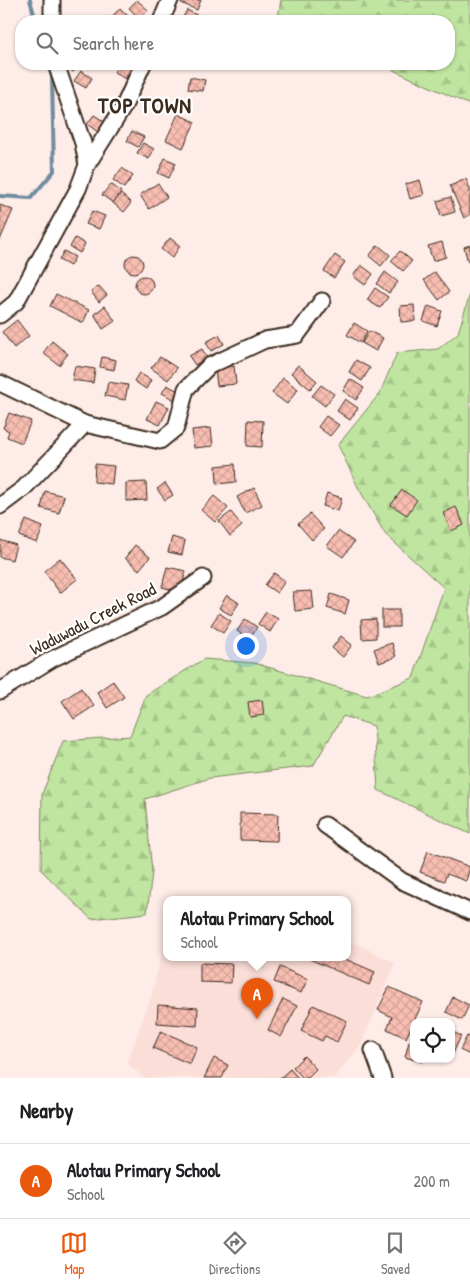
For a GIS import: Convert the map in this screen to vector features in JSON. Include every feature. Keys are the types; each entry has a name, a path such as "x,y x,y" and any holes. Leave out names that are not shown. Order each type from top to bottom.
{"street":[{"path":"52,0 52,15"},
{"path":"164,15 170,0"},
{"path":"58,70 83,142 87,165"},
{"path":"0,315 16,302 78,190 87,165 124,106 140,70"},
{"path":"0,383 85,424 160,441 176,428 186,389 209,366 265,340 297,335 322,301"},
{"path":"0,506 24,488 85,424"},
{"name":"Waduwadu Creek Road","path":"0,692 52,659 162,607 202,578"},
{"path":"325,825 402,881 470,912"},
{"path":"373,1050 383,1078"}],"shaded area":[{"path":"351,941 395,963 361,1045 334,1078 144,1078 127,1063 152,994 163,949 163,961 351,961"}],"green space":[{"path":"281,0 470,0 470,105 393,70 455,70 455,15 278,15"},
{"path":"470,294 470,834 378,790 374,726 343,716 313,766 210,778 145,799 152,872 147,913 91,919 41,870 42,794 63,741 130,736 146,695 204,659 254,663 367,696 413,678 444,588 385,534 359,489 338,445 380,393 397,353 438,349 458,333"}],"building":[{"path":"137,0 148,10 144,15 136,15 129,8"},
{"path":"182,0 201,0 197,10 181,3"},
{"path":"120,8 127,15 114,15"},
{"path":"187,10 197,15 184,15"},
{"path":"115,70 130,70 125,79 114,72"},
{"path":"81,71 92,78 86,88 74,81"},
{"path":"190,77 205,80 203,91 188,89"},
{"path":"178,114 195,122 183,148 166,140"},
{"path":"94,115 105,122 98,132 87,124"},
{"path":"132,131 144,137 138,147 127,141"},
{"path":"143,143 154,149 149,159 137,153"},
{"path":"165,158 176,163 169,178 158,173"},
{"path":"122,168 133,176 124,188 113,180"},
{"path":"466,179 470,189 470,215 464,218 450,186"},
{"path":"420,180 424,195 410,199 406,184"},
{"path":"158,183 167,197 149,209 140,195"},
{"path":"111,184 121,192 113,203 102,195"},
{"path":"121,194 131,203 124,212 113,203"},
{"path":"451,197 455,212 441,216 437,201"},
{"path":"0,205 13,210 0,240"},
{"path":"92,211 105,216 99,229 86,224"},
{"path":"75,238 85,244 80,253 70,247"},
{"path":"170,238 180,246 172,258 161,249"},
{"path":"442,242 446,257 433,261 428,246"},
{"path":"378,245 390,255 381,266 369,256"},
{"path":"470,245 470,262 468,262 464,247"},
{"path":"64,251 75,257 70,266 59,260"},
{"path":"400,251 412,261 403,271 391,261"},
{"path":"130,255 138,255 143,260 141,271 130,273 125,268 125,260"},
{"path":"335,255 345,262 334,278 324,271"},
{"path":"361,265 373,274 365,285 353,276"},
{"path":"385,272 398,282 389,293 377,284"},
{"path":"435,272 449,292 439,300 424,280"},
{"path":"140,276 148,276 153,281 151,292 140,294 135,289 135,281"},
{"path":"99,286 107,295 99,302 91,292"},
{"path":"375,288 388,297 380,308 367,300"},
{"path":"56,294 89,310 83,323 50,306"},
{"path":"414,305 415,321 401,322 400,306"},
{"path":"105,306 115,321 103,329 94,314"},
{"path":"428,306 442,311 437,326 423,321"},
{"path":"17,320 29,336 14,348 2,332"},
{"path":"354,323 367,331 361,343 347,335"},
{"path":"369,331 383,338 376,351 362,343"},
{"path":"219,335 224,344 211,351 206,342"},
{"path":"52,341 68,354 59,365 43,353"},
{"path":"202,349 207,358 195,365 189,356"},
{"path":"102,357 116,360 114,370 100,367"},
{"path":"160,357 177,368 168,380 151,368"},
{"path":"356,360 370,368 362,381 349,372"},
{"path":"298,365 317,381 310,389 291,373"},
{"path":"75,366 95,369 93,383 72,380"},
{"path":"234,366 236,384 217,386 215,368"},
{"path":"139,373 151,380 146,389 134,381"},
{"path":"283,378 298,389 287,404 272,393"},
{"path":"350,379 364,388 356,400 343,391"},
{"path":"108,382 128,385 125,400 105,396"},
{"path":"167,385 180,392 175,400 162,393"},
{"path":"321,385 334,394 325,406 312,396"},
{"path":"345,399 358,408 350,420 337,411"},
{"path":"156,401 169,407 160,425 147,419"},
{"path":"9,413 31,421 22,443 7,437 9,431 3,428"},
{"path":"326,416 339,425 330,436 318,427"},
{"path":"248,420 263,421 262,447 247,446"},
{"path":"211,428 213,446 194,448 192,430"},
{"path":"95,464 114,466 112,484 94,482"},
{"path":"235,464 236,482 217,484 216,466"},
{"path":"146,482 147,500 126,501 126,483"},
{"path":"165,483 173,495 165,500 157,489"},
{"path":"254,488 262,505 245,513 237,497"},
{"path":"402,490 417,500 407,515 391,505"},
{"path":"45,491 64,496 59,513 41,508"},
{"path":"327,493 342,498 338,511 323,506"},
{"path":"214,496 228,508 215,522 201,510"},
{"path":"456,507 464,525 451,531 443,513"},
{"path":"231,512 242,526 230,536 219,521"},
{"path":"310,514 324,529 312,540 298,524"},
{"path":"26,520 43,527 37,543 19,536"},
{"path":"338,531 354,542 343,557 327,546"},
{"path":"172,537 185,541 182,555 168,552"},
{"path":"0,540 16,545 12,560 0,557"},
{"path":"135,545 150,557 139,570 125,558"},
{"path":"60,558 77,579 60,593 44,571"},
{"path":"167,567 186,571 180,592 162,587"},
{"path":"274,573 285,581 277,593 265,585"},
{"path":"312,591 314,609 295,611 293,592"},
{"path":"331,594 349,600 345,614 327,608"},
{"path":"227,595 239,603 231,615 219,608"},
{"path":"382,610 399,610 399,627 382,627"},
{"path":"266,612 278,619 270,632 258,624"},
{"path":"219,613 231,621 223,633 211,625"},
{"path":"245,619 257,627 249,639 237,631"},
{"path":"376,619 376,638 362,639 361,620"},
{"path":"341,636 352,645 343,657 332,648"},
{"path":"392,643 396,657 379,663 374,649"},
{"path":"113,681 124,697 107,708 97,692"},
{"path":"81,688 94,706 74,719 62,701"},
{"path":"262,700 264,715 250,717 248,702"},
{"path":"240,813 278,814 277,841 240,840"},
{"path":"428,851 470,867 466,881 447,874 444,881 420,872"},
{"path":"314,961 350,961 375,972 369,985"},
{"path":"200,963 232,964 231,983 200,982"},
{"path":"280,967 308,979 301,993 274,982"},
{"path":"389,987 423,1002 415,1018 410,1018 410,1030 406,1038 387,1029 392,1017 378,1010"},
{"path":"453,997 469,1005 462,1020 446,1012"},
{"path":"283,999 297,1006 281,1037 268,1030"},
{"path":"158,1005 198,1008 197,1026 157,1023"},
{"path":"313,1005 347,1021 337,1042 325,1036 322,1041 301,1031"},
{"path":"161,1031 197,1047 190,1064 153,1048"},
{"path":"455,1033 461,1036 455,1049"},
{"path":"467,1036 470,1037 470,1055 460,1050"},
{"path":"409,1042 410,1042 410,1058 405,1057"},
{"path":"304,1056 316,1069 307,1078 303,1078 293,1067"},
{"path":"214,1058 228,1065 222,1078 204,1078"},
{"path":"290,1069 298,1078 280,1078"}],"waterway":[{"path":"30,0 34,15"},
{"path":"0,196 31,198 54,171 52,77 50,70"}],"place":[{"name":"Alotau Primary School","path":"257,1019"}],"district":[{"name":"TOP TOWN","path":"145,105"}]}
